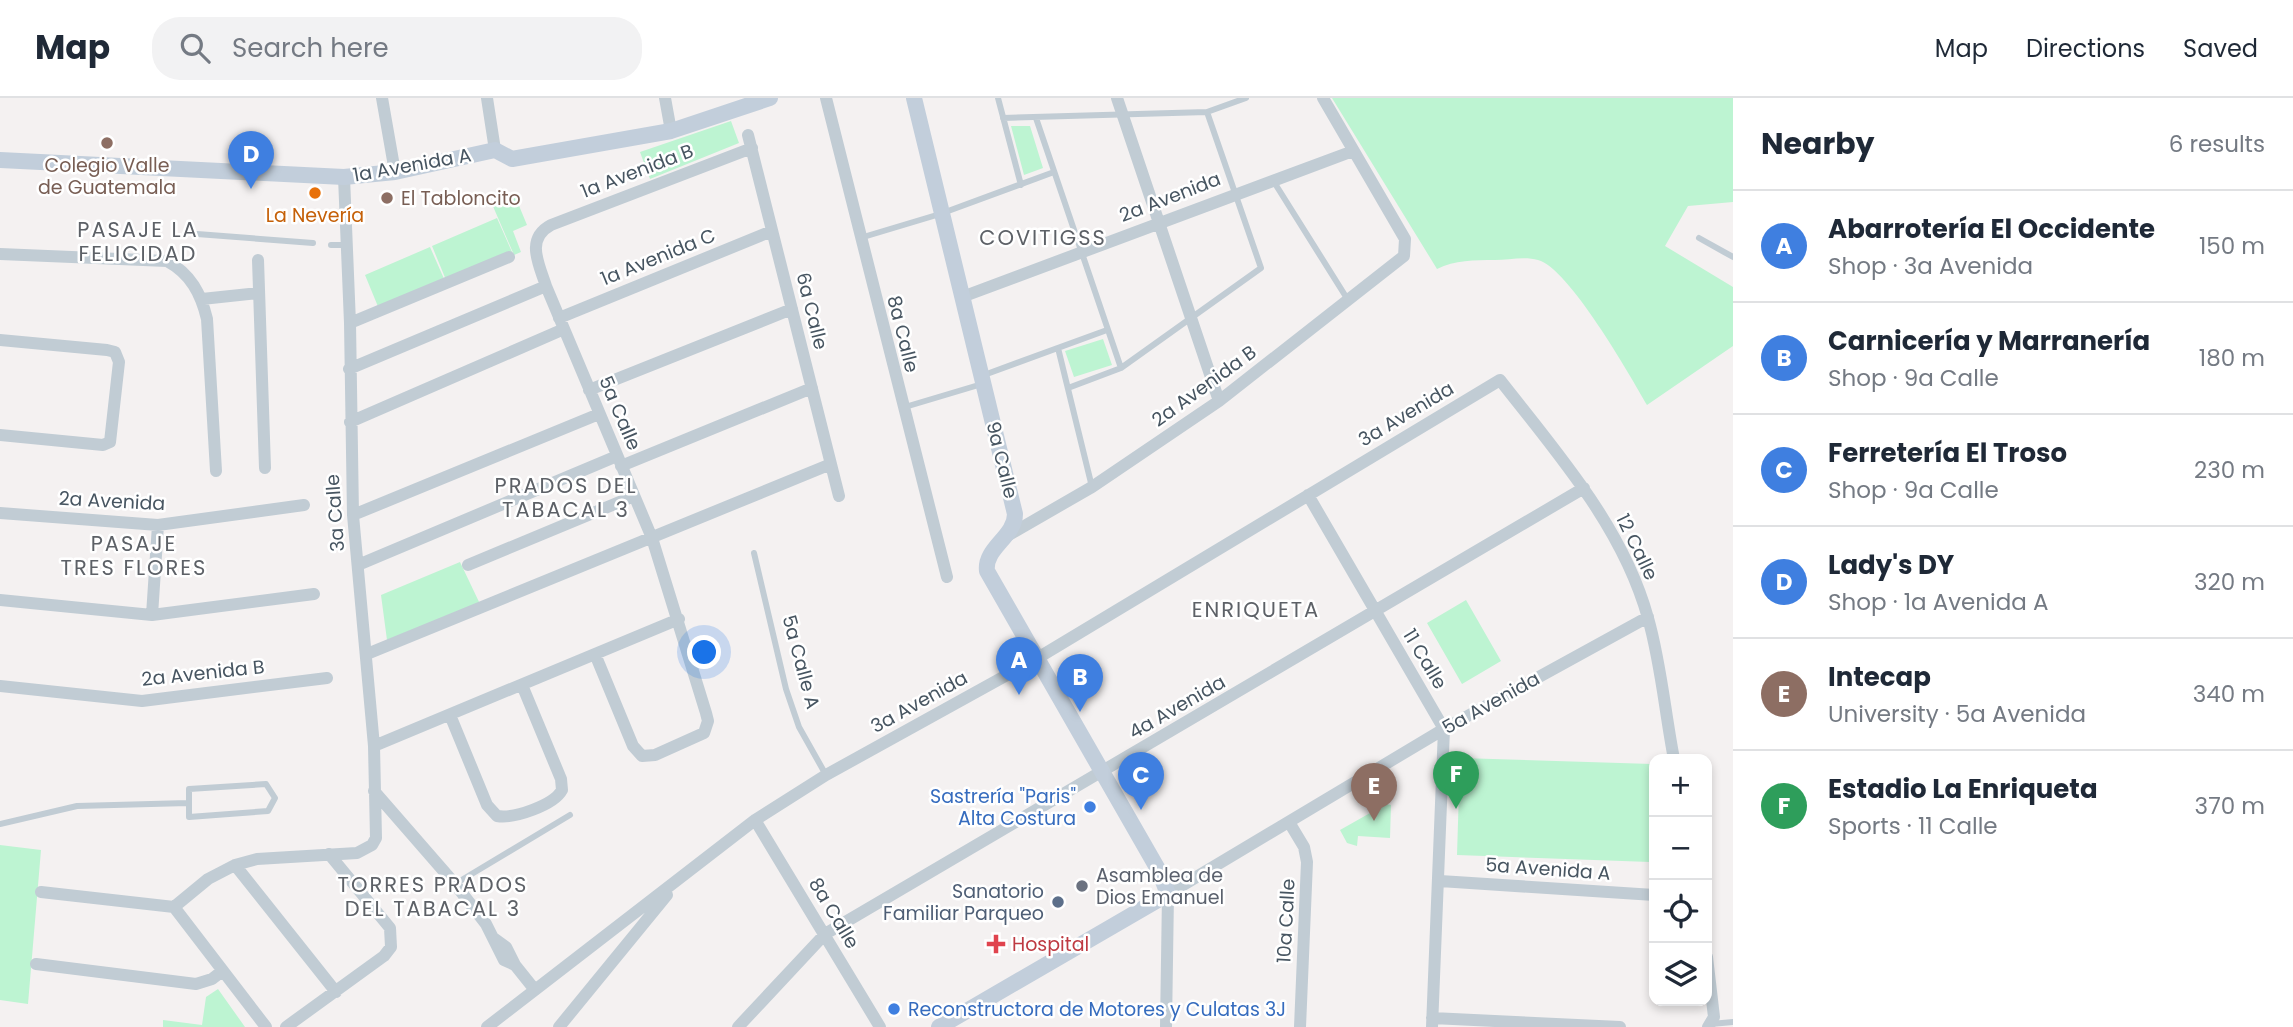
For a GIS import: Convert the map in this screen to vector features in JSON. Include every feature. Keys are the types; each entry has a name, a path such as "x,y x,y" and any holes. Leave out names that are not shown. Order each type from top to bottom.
{"main road":[{"name":"1a Avenida A","path":"0,160 344,177 395,172 495,150 512,159 671,131 771,98"},
{"name":"9a Calle","path":"914,98 940,214 1015,513 1014,525 988,559 987,571 1160,871 1168,894"},
{"name":"5a Avenida","path":"939,1027 1168,894"}],"street":[{"path":"382,98 395,172"},
{"path":"487,98 495,150"},
{"path":"665,98 671,131"},
{"name":"8a Calle","path":"826,98 901,408 947,577"},
{"path":"1117,98 1219,401"},
{"path":"1323,98 1353,151"},
{"name":"6a Calle","path":"750,141 839,496"},
{"name":"1a Avenida B","path":"538,235 551,225 750,141"},
{"name":"2a Avenida","path":"962,297 1353,151"},
{"name":"2a Avenida B","path":"1006,537 1092,488 1219,401 1402,259 1407,245 1353,151"},
{"name":"3a Calle","path":"329,854 357,853 372,845 377,828 367,654 353,514 350,323 344,177"},
{"name":"1a Avenida C","path":"350,422 561,324 772,231"},
{"name":"5a Calle","path":"538,235 535,252 545,286 652,538 679,619 706,713 706,727 698,738 655,755 642,756 633,746 595,654"},
{"path":"0,254 167,261 181,268 193,282 208,319 216,471"},
{"path":"350,323 509,257"},
{"path":"258,260 265,468"},
{"path":"349,369 545,286"},
{"path":"202,299 258,293"},
{"path":"589,390 792,309"},
{"path":"0,340 107,350 115,352 119,362 113,435 110,442 103,445 0,435"},
{"name":"12 Calle","path":"1500,380 1584,488 1624,556 1648,617 1673,754"},
{"name":"3a Avenida","path":"487,1027 677,883 755,820 826,775 1037,659 1500,380"},
{"path":"358,565 812,388"},
{"path":"353,514 599,414"},
{"path":"367,654 831,464"},
{"name":"4a Avenida","path":"738,1027 825,934 1584,488"},
{"name":"11 Calle","path":"1308,495 1374,613 1444,729"},
{"path":"468,565 634,496"},
{"name":"2a Avenida","path":"0,513 158,526 304,505"},
{"path":"152,615 158,526"},
{"path":"0,600 152,615 314,594"},
{"name":"5a Avenida","path":"1168,894 1444,729 1648,617"},
{"path":"374,746 679,619"},
{"name":"2a Avenida B","path":"0,686 142,701 327,678"},
{"path":"450,715 492,812 505,817 524,811 559,795 562,784 522,685"},
{"path":"1444,729 1440,881 1432,1022 1620,1027"},
{"path":"374,791 456,884 495,939 506,947 513,965 535,990"},
{"name":"8a Calle","path":"755,820 880,1027"},
{"name":"10a Calle","path":"1289,822 1304,847 1307,862 1300,1027"},
{"path":"40,892 174,907 208,879 235,865 257,859 329,854 384,920 392,937 391,947 384,956 286,1027"},
{"path":"235,865 336,992"},
{"name":"5a Avenida A","path":"1440,881 1649,895"},
{"path":"559,1027 677,883"},
{"name":"9a Calle","path":"1166,1027 1168,894"},
{"path":"174,907 265,1027"},
{"path":"36,964 196,984 212,979 221,972"},
{"path":"1710,1026 1714,1017 1712,1000"}],"lane":[{"path":"998,98 1021,185"},
{"path":"1003,117 1207,111 1246,98"},
{"path":"1068,388 1121,368 1260,269 1207,111"},
{"path":"1036,118 1121,368"},
{"path":"860,238 940,214 1054,172"},
{"path":"1272,180 1349,300"},
{"path":"197,234 313,243"},
{"path":"1699,237 1733,257"},
{"path":"331,245 346,245"},
{"path":"901,408 983,380 1107,330"},
{"path":"1058,348 1092,488"},
{"name":"5a Calle A","path":"754,553 790,702 799,727 826,775"},
{"path":"266,784 275,798 268,811 189,817 188,803 189,789 266,784"},
{"path":"0,824 77,806 188,803"},
{"path":"456,884 570,815"},
{"path":"1710,1026 1733,1022"}],"green space":[{"path":"1332,98 1733,98 1733,202 1688,206 1665,246 1733,287 1733,346 1647,405 1581,301 1551,267 1538,260 1522,258 1465,261 1437,269"},
{"path":"731,121 739,143 650,179 640,152"},
{"path":"1011,126 1030,126 1043,168 1024,175"},
{"path":"515,196 527,225 513,231 521,252 514,255 492,204"},
{"path":"497,218 512,252 446,280 432,246"},
{"path":"430,247 445,281 379,309 365,275"},
{"path":"1103,339 1112,365 1074,377 1065,351"},
{"path":"460,562 480,604 387,640 381,595"},
{"path":"1466,600 1501,661 1462,684 1427,623"},
{"path":"1460,758 1649,764 1649,862 1457,855"},
{"path":"1386,804 1391,805 1390,838 1358,836 1357,846 1347,843 1340,830"},
{"path":"0,845 41,850 28,1004 0,1000"},
{"path":"218,989 245,1027 163,1027 163,1020 202,1025 206,997"}],"place":[{"name":"Colegio Valle de Guatemala","path":"107,143"},
{"name":"Lady's DY","path":"251,189"},
{"name":"La Nevería","path":"315,193"},
{"name":"El Tabloncito","path":"387,198"},
{"name":"Abarrotería El Occidente","path":"1019,695"},
{"name":"Carnicería y Marranería","path":"1080,712"},
{"name":"Sastrería \"Paris\" Alta Costura","path":"1090,807"},
{"name":"Estadio La Enriqueta","path":"1456,809"},
{"name":"Ferretería El Troso","path":"1141,810"},
{"name":"Intecap","path":"1374,821"},
{"name":"Asamblea de Dios Emanuel","path":"1082,886"},
{"name":"Sanatorio Familiar Parqueo","path":"1058,902"},
{"name":"Hospital","path":"996,944"},
{"name":"Reconstructora de Motores y Culatas 3J","path":"894,1009"}],"district":[{"name":"COVITIGSS","path":"1043,237"},
{"name":"PASAJE LA FELICIDAD","path":"138,241"},
{"name":"PRADOS DEL TABACAL 3","path":"566,497"},
{"name":"PASAJE TRES FLORES","path":"134,555"},
{"name":"ENRIQUETA","path":"1256,609"},
{"name":"TORRES PRADOS DEL TABACAL 3","path":"433,896"}]}
